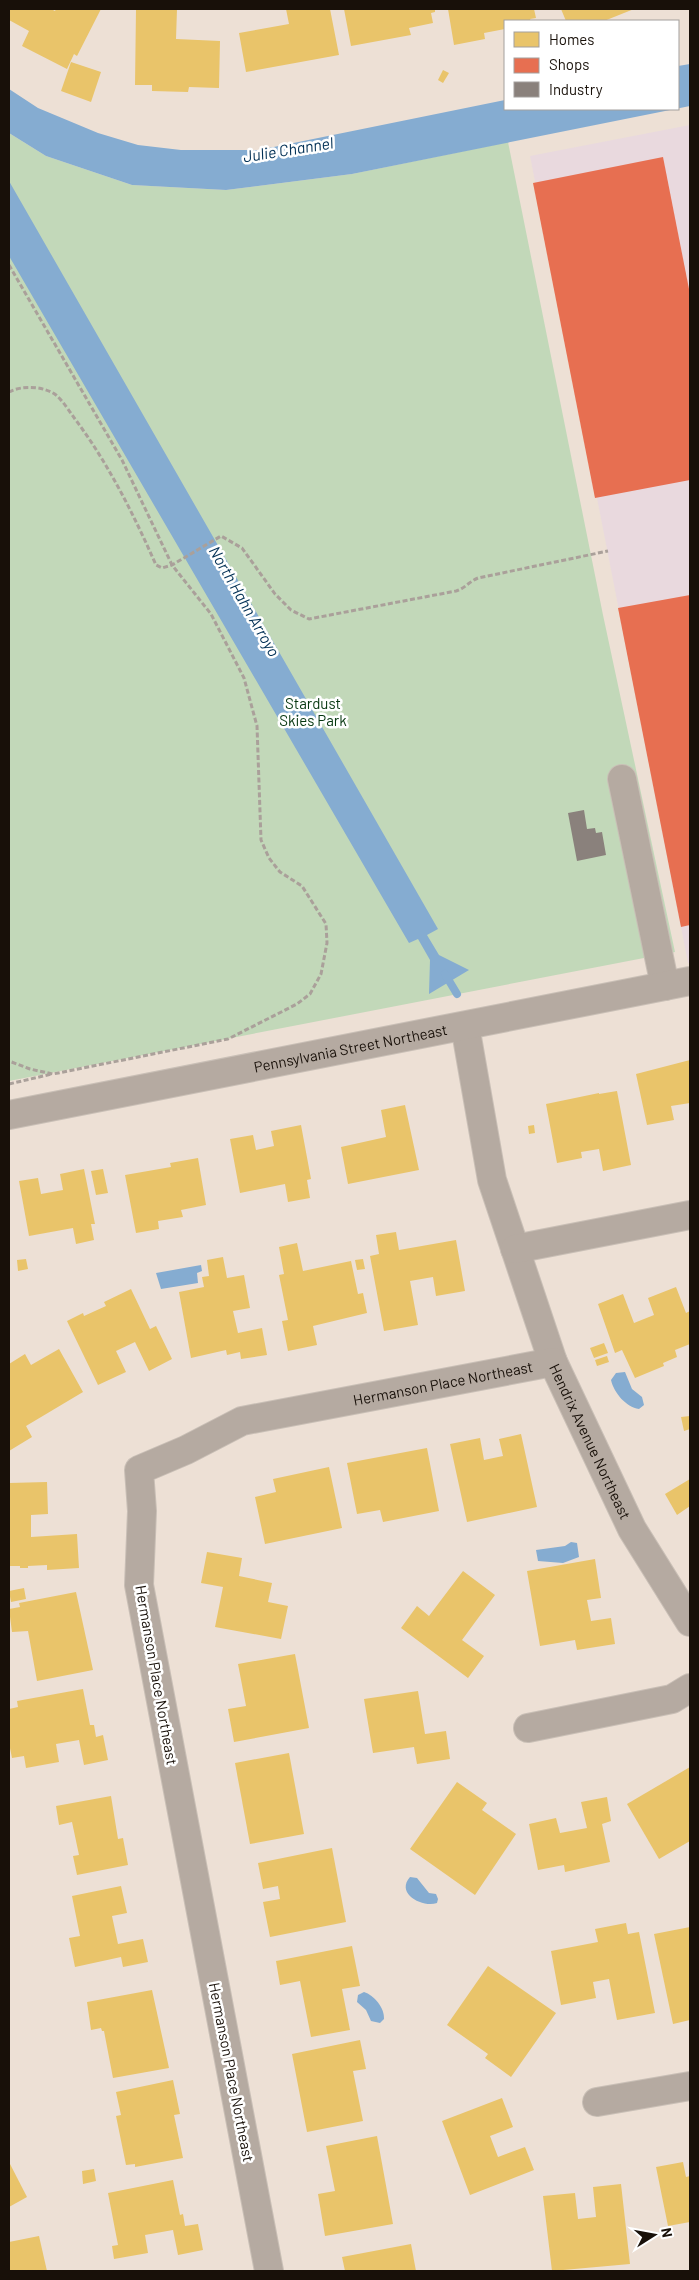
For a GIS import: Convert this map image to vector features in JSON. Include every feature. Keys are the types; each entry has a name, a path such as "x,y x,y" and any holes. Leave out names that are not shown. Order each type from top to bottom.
{"street":[{"path":"622,779 678,984"},
{"name":"Pennsylvania Street Northeast","path":"9,1115 678,984"},
{"name":"Hendrix Avenue Northeast","path":"465,1026 492,1180 553,1362 632,1529 690,1622"},
{"path":"515,1250 690,1215"},
{"name":"Hermanson Place Northeast","path":"269,2271 139,1585 142,1511 139,1470 186,1450 242,1421 553,1362"},
{"path":"528,1728 672,1700 690,1688"},
{"path":"598,2102 690,2086"}],"path":[{"path":"9,265 122,460 172,565 211,614 244,678 257,726 261,840 269,858 280,872 302,886 326,924 326,943 321,974 310,994 297,1004 228,1039 9,1084"},
{"path":"9,392 15,389 45,388 57,396 82,429 105,466 143,535 156,565 162,568 172,565 221,536 242,548 275,594 291,610 309,619 461,590 470,581 478,578 608,551"},
{"path":"9,1061 30,1069 53,1074"}],"shaded area":[{"path":"690,125 690,963 688,963 530,156"}],"green space":[{"name":"Stardust Skies Park","path":"9,133 46,156 132,185 226,190 352,174 508,142 603,615 675,952 9,1081"}],"water":[{"path":"690,64 690,106 679,108 679,66"},
{"name":"Julie Channel","path":"9,89 38,108 98,133 138,145 181,150 259,150 504,100 504,110 670,110 352,174 226,190 132,185 46,156 9,133"},
{"path":"9,181 438,929 427,935 439,955 469,970 429,994 430,960 418,939 409,943 9,256"},
{"path":"201,1265 202,1271 197,1273 198,1283 161,1289 156,1273"},
{"path":"625,1372 632,1389 642,1397 644,1405 639,1409 625,1402 618,1394 611,1380 616,1373"},
{"path":"571,1542 577,1543 579,1557 563,1563 538,1561 536,1550 565,1546"},
{"path":"410,1877 417,1878 429,1893 436,1894 437,1903 431,1904 418,1901 408,1894 406,1883"},
{"path":"364,1992 381,2006 384,2019 380,2023 371,2021 366,2010 357,2002 358,1995"}],"building: Homes":[{"path":"9,9 51,9 55,11 56,9 101,9 77,56 74,54 67,69 22,46 29,31 9,20"},
{"path":"136,9 177,9 176,39 220,41 219,88 189,87 188,92 152,91 152,85 135,85"},
{"path":"286,9 330,9 339,55 246,72 239,33 289,24"},
{"path":"344,9 435,9 435,12 431,13 433,23 409,28 411,35 351,46"},
{"path":"448,9 534,9 536,18 530,20 504,20 504,29 484,33 485,39 454,45"},
{"path":"561,9 634,9 606,20 566,20"},
{"path":"71,62 101,72 91,102 61,91"},
{"path":"443,70 449,73 443,83 438,80"},
{"path":"690,1060 690,1103 671,1106 674,1120 647,1125 636,1074"},
{"path":"617,1091 631,1165 603,1171 599,1149 581,1152 582,1158 557,1163 546,1104"},
{"path":"405,1105 419,1170 348,1184 341,1147 386,1137 381,1110"},
{"path":"301,1125 311,1179 307,1180 310,1198 288,1202 285,1184 240,1193 230,1139 253,1135 256,1150 274,1146 271,1131"},
{"path":"534,1125 535,1133 529,1134 528,1126"},
{"path":"198,1158 206,1205 181,1210 183,1217 158,1221 159,1229 136,1233 125,1175 171,1167 170,1163"},
{"path":"84,1169 95,1224 91,1224 94,1240 76,1244 73,1228 29,1236 19,1181 38,1178 41,1194 63,1190 60,1174"},
{"path":"103,1169 108,1193 96,1195 91,1171"},
{"path":"396,1232 399,1250 456,1240 465,1291 436,1296 433,1277 410,1281 418,1325 384,1331 370,1256 379,1254 376,1235"},
{"path":"297,1243 303,1271 351,1261 358,1294 363,1293 367,1313 313,1326 317,1345 288,1351 282,1321 288,1320 279,1275 284,1274 279,1247"},
{"path":"223,1257 227,1278 244,1275 250,1308 233,1311 238,1333 262,1328 267,1355 241,1359 240,1352 227,1355 226,1350 191,1358 179,1292 204,1287 202,1277 209,1276 207,1260"},
{"path":"26,1259 28,1269 18,1271 17,1260"},
{"path":"363,1259 365,1269 357,1270 355,1260"},
{"path":"676,1287 686,1313 690,1311 690,1344 675,1350 677,1357 663,1363 664,1366 635,1378 622,1350 615,1353 598,1304 623,1294 634,1323 654,1315 648,1298"},
{"path":"131,1289 150,1329 156,1326 172,1359 149,1371 135,1342 116,1351 126,1372 98,1385 67,1321 83,1313 84,1316 106,1306 104,1302"},
{"path":"604,1343 608,1353 594,1358 590,1348"},
{"path":"59,1349 83,1392 26,1426 32,1437 9,1451 9,1364 25,1354 31,1365"},
{"path":"607,1356 609,1362 597,1366 595,1360"},
{"path":"690,1416 690,1429 684,1431 681,1417"},
{"path":"521,1434 537,1507 467,1522 450,1444 480,1438 484,1460 503,1456 499,1439"},
{"path":"427,1448 439,1511 383,1522 380,1510 357,1514 347,1463"},
{"path":"329,1467 342,1528 265,1544 255,1497 276,1492 273,1479"},
{"path":"690,1479 690,1506 677,1515 665,1494"},
{"path":"47,1482 48,1514 31,1515 31,1537 77,1534 79,1568 47,1570 47,1565 28,1566 28,1568 9,1566 9,1483"},
{"path":"207,1552 242,1558 239,1576 272,1583 268,1602 288,1606 281,1639 215,1627 223,1587 201,1583"},
{"path":"595,1559 601,1598 587,1600 591,1621 611,1618 615,1644 577,1650 575,1640 540,1646 527,1571"},
{"path":"463,1571 495,1595 462,1640 484,1656 468,1678 401,1628 417,1606 429,1616"},
{"path":"24,1588 26,1599 11,1602 9,1591"},
{"path":"76,1592 93,1670 37,1681 28,1631 12,1632 9,1609 20,1607 19,1603"},
{"path":"295,1654 309,1728 234,1742 228,1709 246,1706 238,1664"},
{"path":"83,1689 90,1725 94,1725 96,1737 103,1735 108,1760 84,1765 79,1740 56,1744 59,1762 26,1768 24,1756 12,1758 9,1743 9,1709 18,1707 17,1701"},
{"path":"418,1691 425,1734 446,1731 450,1759 417,1764 414,1747 373,1753 364,1699"},
{"path":"289,1753 304,1834 250,1844 235,1763"},
{"path":"690,1767 690,1841 659,1859 627,1804"},
{"path":"457,1782 487,1803 482,1810 516,1834 475,1895 410,1849"},
{"path":"111,1796 118,1839 123,1838 128,1865 77,1875 73,1856 79,1855 72,1822 59,1825 56,1806"},
{"path":"607,1797 611,1821 602,1824 610,1862 565,1872 564,1865 538,1870 529,1824 556,1818 560,1833 587,1828 581,1802"},
{"path":"332,1848 346,1922 270,1937 263,1902 280,1899 278,1886 263,1889 258,1863"},
{"path":"121,1886 127,1913 112,1916 118,1944 143,1939 148,1962 123,1967 121,1957 75,1967 69,1938 80,1936 72,1896"},
{"path":"626,1923 628,1934 639,1932 655,2013 617,2020 609,1979 593,1982 596,1998 561,2005 551,1951 598,1942 595,1929"},
{"path":"690,1927 690,2020 673,2024 654,1934"},
{"path":"352,1946 360,1986 342,1989 350,2030 311,2037 300,1981 280,1985 276,1961"},
{"path":"488,1966 556,2013 511,2077 485,2058 488,2054 447,2025"},
{"path":"152,1990 169,2068 113,2078 104,2031 101,2028 91,2030 87,2002"},
{"path":"360,2040 366,2069 353,2071 363,2121 307,2132 292,2054"},
{"path":"173,2080 180,2114 174,2115 183,2158 135,2167 135,2164 126,2165 116,2116 121,2115 116,2092"},
{"path":"502,2098 513,2127 490,2136 498,2157 525,2147 534,2170 470,2195 442,2121"},
{"path":"377,2136 393,2224 325,2236 318,2194 335,2191 326,2146"},
{"path":"9,2162 27,2197 9,2207"},
{"path":"683,2162 686,2177 690,2176 690,2222 668,2226 656,2167"},
{"path":"94,2169 96,2181 83,2184 82,2171"},
{"path":"173,2180 180,2215 183,2214 185,2226 198,2224 203,2250 178,2255 173,2230 145,2235 148,2253 114,2259 112,2246 118,2245 108,2193"},
{"path":"621,2184 630,2264 552,2271 543,2196 575,2193 578,2219 596,2217 593,2187"},
{"path":"39,2236 47,2271 9,2271 9,2242"},
{"path":"411,2244 416,2271 345,2271 342,2257"}],"building: Shops":[{"path":"663,157 690,294 690,480 595,498 533,183"},
{"path":"690,595 690,925 681,927 618,608"}],"building: Industry":[{"path":"584,810 587,829 595,828 596,833 602,832 606,855 577,861 568,813"}],"waterway":[{"name":"North Hahn Arroyo","path":"445,974 457,994"}]}
